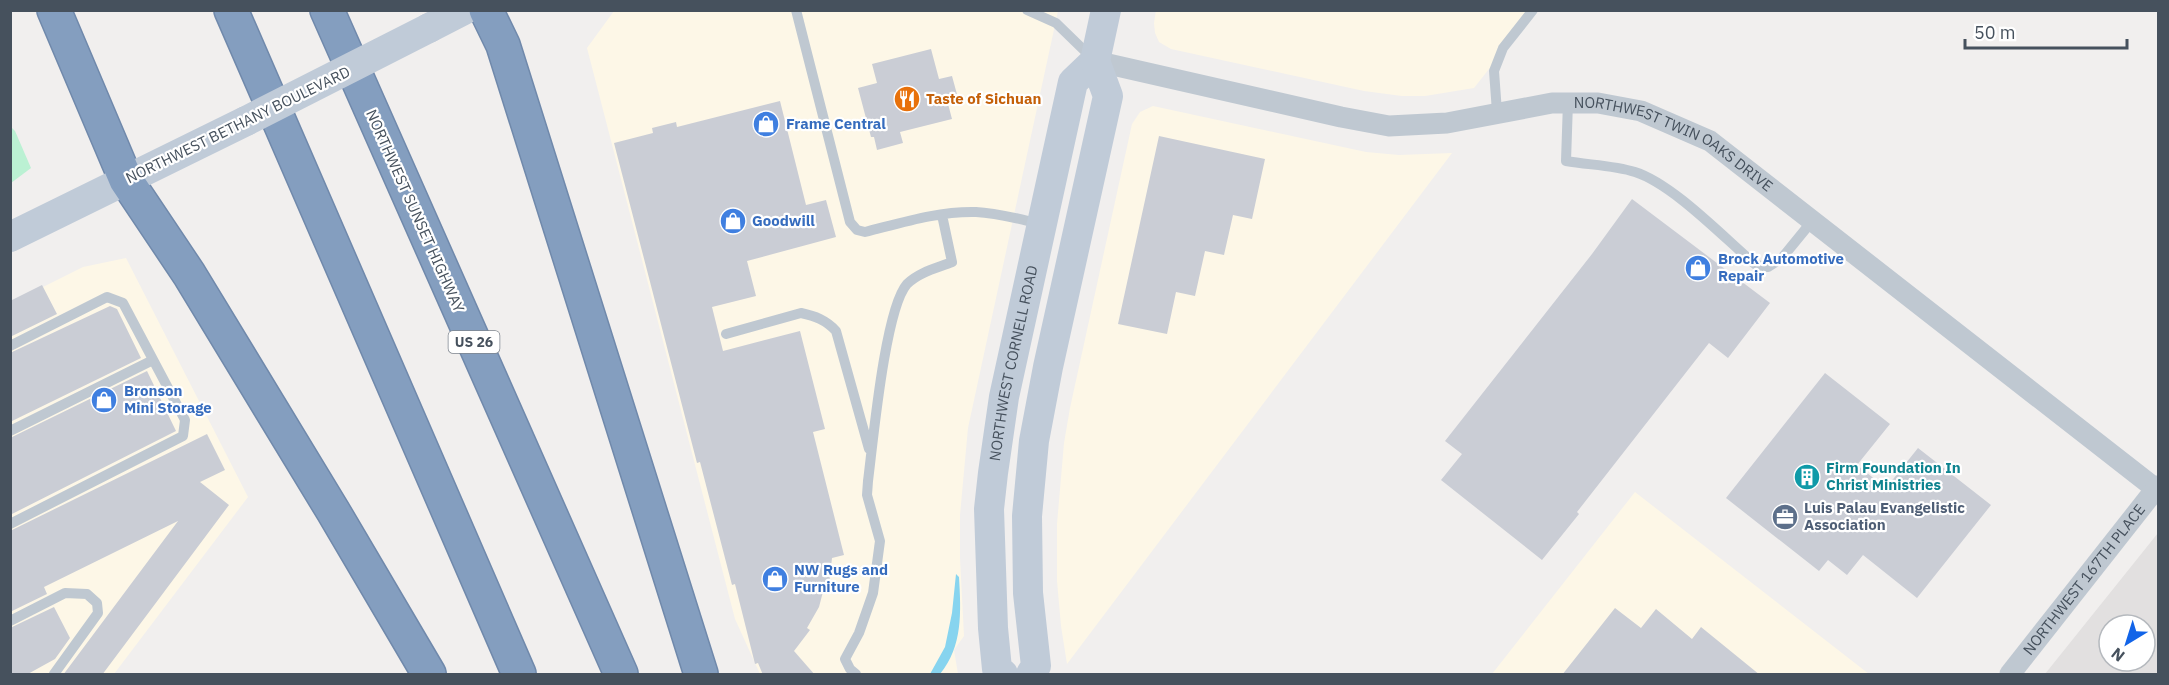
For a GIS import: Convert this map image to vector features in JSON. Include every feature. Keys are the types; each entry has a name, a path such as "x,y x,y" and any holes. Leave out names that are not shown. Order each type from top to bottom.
{"highway":[{"path":"54,10 126,180 195,284 333,511 429,675"},
{"path":"231,10 519,675"},
{"name":"NORTHWEST SUNSET HIGHWAY","path":"327,10 621,675"},
{"path":"486,10 503,45 701,675"}],"main road":[{"name":"NORTHWEST BETHANY BOULEVARD","path":"10,237 191,150 464,10"},
{"path":"1031,675 1036,666 1028,593 1027,516 1034,441 1048,367 1108,96 1095,61 1106,10"},
{"name":"NORTHWEST CORNELL ROAD","path":"1003,675 997,669 993,628 990,509 1004,397 1072,82 1095,61"}],"street":[{"name":"NORTHWEST TWIN OAKS DRIVE","path":"1095,61 1389,126 1447,123 1552,102 1598,103 1641,111 1710,141 2157,488"},
{"name":"NORTHWEST 167TH PLACE","path":"2010,675 2157,488"}],"lane":[{"path":"796,10 850,222 857,230 865,232 942,215 985,213 1041,224"},
{"path":"1027,10 1056,23 1095,61"},
{"path":"1497,112 1494,71 1503,48 1533,10"},
{"path":"1568,102 1566,161 1633,171 1653,180 1671,192 1756,265 1768,267 1782,258 1813,220"},
{"path":"856,675 845,659 859,633 873,593 880,541 867,495 884,361 898,299 906,286 914,278 952,262 942,215"},
{"path":"10,346 107,297 123,303 185,420 183,436 10,524"},
{"path":"726,334 801,313 814,316 829,324 836,331 871,456"},
{"path":"10,431 153,360"},
{"path":"10,621 65,593 87,594 97,603 98,613 54,675"}],"shaded area":[{"path":"1156,10 1535,11 1474,88 1425,96 1402,96 1364,91 1171,49 1159,42 1155,33"},
{"path":"614,11 1058,11 968,428 960,515 964,636 954,650 958,674 760,674 735,619 587,48"},
{"path":"1153,106 1366,152 1399,155 1452,153 1067,664 1057,581 1057,524 1064,443 1132,124 1140,112"},
{"name":"Bronson Mini Storage","path":"126,258 248,497 114,674 11,674 11,303 83,267"},
{"path":"1635,492 1869,674 1492,674"},
{"path":"2158,533 2158,674 2045,674"}],"green space":[{"path":"11,127 15,131 31,168 11,183"}],"water":[{"path":"956,574 959,577 960,603 957,640 948,663 940,674 930,674 945,647 952,613"}],"building":[{"name":"Taste of Sichuan","path":"931,49 939,79 952,76 958,98 947,100 952,119 900,132 903,143 877,150 874,137 871,137 858,88 877,83 872,64"},
{"path":"780,101 806,205 826,200 836,237 747,261 756,296 712,307 723,351 800,331 825,429 813,432 844,555 832,558 829,585 825,584 819,607 807,628 810,630 794,651 815,675 763,675 758,663 755,664 700,462 697,463 614,143 653,133 652,128 676,122 677,127"},
{"path":"1159,136 1265,159 1252,219 1233,215 1224,255 1205,251 1195,296 1176,292 1167,334 1118,324"},
{"path":"1632,199 1770,303 1728,358 1709,343 1542,560 1441,480 1462,454 1445,441 1592,254"},
{"path":"42,285 57,314 10,337 10,301"},
{"path":"110,306 117,309 141,358 10,422 10,353"},
{"path":"147,371 176,431 10,515 10,438"},
{"name":"Firm Foundation In Christ Ministries","path":"1825,373 1890,424 1857,465 1886,488 1918,448 1991,505 1917,598 1863,555 1847,575 1828,560 1819,571 1726,498"},
{"path":"207,434 225,470 200,482 229,505 102,675 63,675 178,521 44,587 47,594 10,612 10,531"},
{"path":"54,607 70,638 55,659 26,675 10,675 10,628"},
{"path":"1615,608 1641,628 1656,609 1692,639 1701,627 1760,675 1562,675"}],"place":[{"name":"Taste of Sichuan","path":"907,99"},
{"name":"Frame Central","path":"766,124"},
{"name":"Goodwill","path":"733,221"},
{"name":"Brock Automotive Repair","path":"1698,268"},
{"name":"Bronson Mini Storage","path":"104,400"},
{"name":"Firm Foundation In Christ Ministries","path":"1807,477"},
{"name":"Luis Palau Evangelistic Association","path":"1785,517"},
{"name":"NW Rugs and Furniture","path":"775,579"}]}
